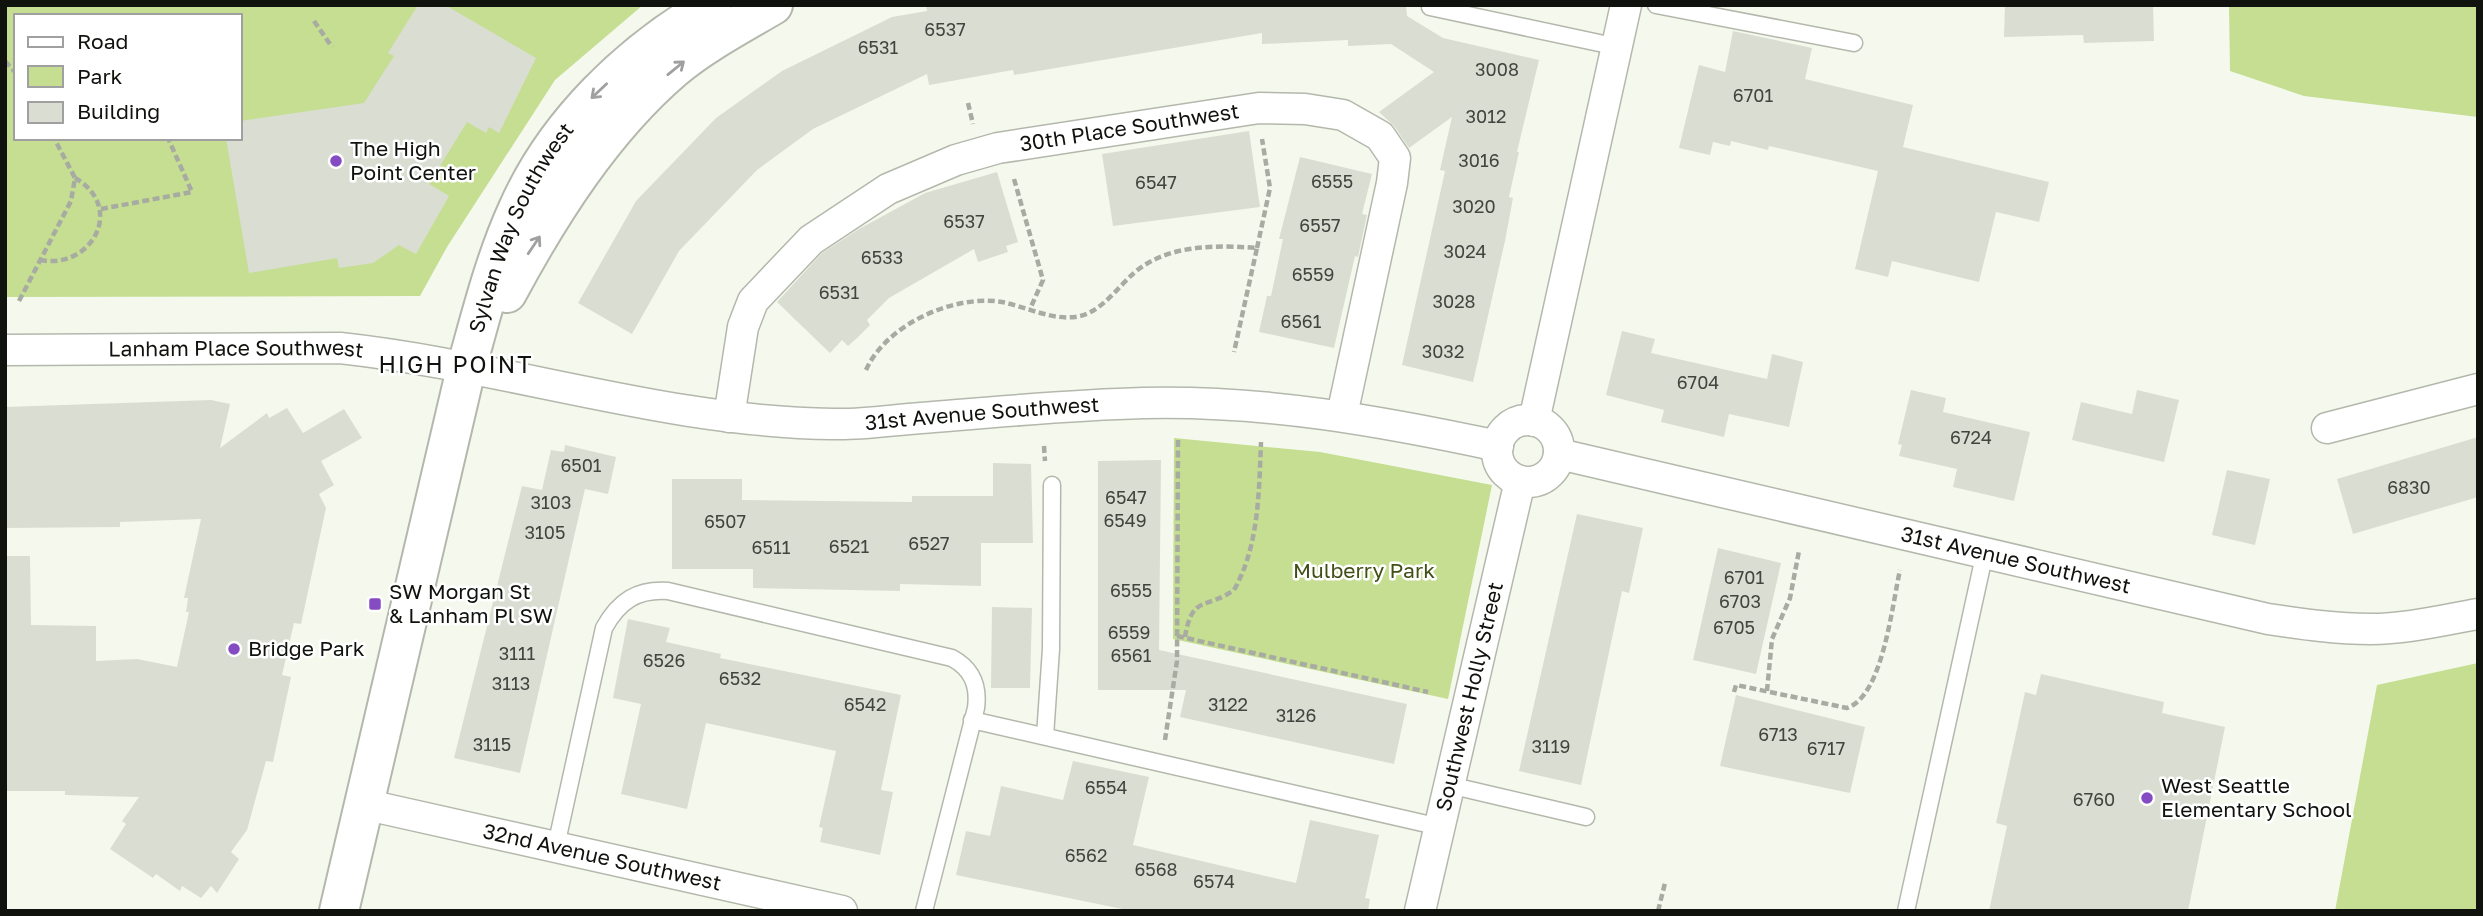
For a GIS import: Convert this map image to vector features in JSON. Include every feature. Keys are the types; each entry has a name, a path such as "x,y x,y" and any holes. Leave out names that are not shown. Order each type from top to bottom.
{"street":[{"name":"Sylvan Way Southwest","path":"466,369 488,289 517,210 552,150 593,95 641,55 712,5"},
{"name":"Sylvan Way Southwest","path":"466,369 527,255 599,147 673,69 724,33 773,5"},
{"path":"1534,421 1626,5"},
{"name":"30th Place Southwest","path":"729,417 743,327 753,300 811,240 888,189 956,160 998,148 1259,108 1343,115 1380,136 1395,158 1392,183 1342,415"},
{"name":"Lanham Place Southwest","path":"5,350 340,348 394,354 466,369"},
{"name":"31st Avenue Southwest","path":"466,369 654,406 729,417 835,424 1143,403 1231,403 1342,415 1498,446"},
{"path":"339,911 466,369"},
{"path":"2327,428 2478,389"},
{"path":"1520,421 1534,421 1554,434 1559,454 1549,473 1530,482 1520,481 1503,469 1498,446 1503,432 1511,425 1520,421"},
{"name":"31st Avenue Southwest","path":"1559,454 2268,619 2321,626 2383,628 2478,614"},
{"name":"Southwest Holly Street","path":"1420,911 1520,481"},
{"name":"32nd Avenue Southwest","path":"363,803 842,911"}],"lane":[{"path":"1656,5 1854,43"},
{"path":"1430,7 1618,47"},
{"path":"1045,736 1051,649 1052,485"},
{"path":"1906,911 1985,552"},
{"path":"555,846 604,628 622,602 636,594 652,590 668,591 952,658 962,664 975,684 978,696 924,911"},
{"path":"972,720 1440,827"},
{"path":"1449,785 1586,817"}],"path":[{"path":"314,21 332,47"},
{"path":"40,260 60,262 80,254 92,242 99,226 101,209 95,194 75,178 55,140"},
{"path":"101,209 192,192 169,140"},
{"path":"1234,352 1270,188 1265,159"},
{"path":"1012,172 1044,280 1030,310"},
{"path":"19,301 71,201 75,178"},
{"path":"866,370 877,353 895,336 928,314 943,308 987,301 1080,316 1091,312 1141,268 1173,254 1211,245 1257,248"},
{"path":"1163,751 1175,684 1178,439"},
{"path":"1185,637 1187,621 1195,607 1223,597 1238,583 1256,519 1261,442"},
{"path":"1767,691 1772,639 1790,598 1799,551"},
{"path":"1734,692 1736,685 1847,708 1857,705 1874,681 1900,570"},
{"path":"1177,636 1427,692"},
{"path":"1658,911 1665,883"}],"green space":[{"path":"5,5 643,5 555,80 447,247 420,296 5,297"},
{"path":"2229,5 2478,5 2478,117 2304,96 2230,71"},
{"name":"Mulberry Park","path":"1174,438 1320,452 1492,485 1448,699 1173,639"},
{"path":"2478,663 2478,911 2335,911 2377,685"}],"building":[{"name":"The High Point Center","path":"418,5 445,5 536,58 499,133 489,127 486,133 467,122 429,184 449,196 416,254 399,245 373,263 339,268 337,258 249,273 226,140 242,140 242,121 364,103 394,56 388,53"},
{"path":"926,5 1406,5 1407,16 1443,38 1539,60 1517,152 1509,197 1513,198 1505,241 1473,382 1402,365 1445,171 1440,170 1452,117 1409,148 1394,126 1379,112 1434,72 1391,44 1348,46 1348,40 1262,44 1262,33 1014,75 1013,70 929,85 927,74 813,129 757,170 679,251 632,334 578,303 636,201 716,118 782,71 892,17 927,11"},
{"path":"2005,5 2153,5 2154,41 2084,43 2083,35 2004,37"},
{"path":"1733,31 1812,48 1805,79 1913,105 1903,147 2049,182 2039,222 1996,212 1979,282 1892,261 1888,277 1855,269 1878,171 1769,146 1768,150 1731,141 1730,146 1713,142 1710,155 1679,148 1699,65 1725,72"},
{"path":"1249,131 1260,207 1113,226 1102,154"},
{"path":"1300,157 1372,174 1362,214 1367,215 1358,257 1355,256 1334,348 1259,332 1267,296 1271,296 1283,239 1279,239"},
{"path":"997,172 1018,242 1006,246 1008,252 978,262 974,249 889,298 867,320 870,325 858,337 848,346 842,340 830,353 777,302 822,253 859,229 925,193"},
{"path":"1622,331 1655,339 1651,353 1767,379 1772,354 1803,362 1789,427 1729,414 1724,437 1661,422 1664,410 1606,395"},
{"path":"1911,390 1946,398 1943,412 2030,432 2014,501 1953,487 1957,469 1899,456 1902,445 1898,444"},
{"path":"2137,390 2179,400 2164,462 2072,440 2081,402 2132,414"},
{"name":"Bridge Park","path":"211,400 230,404 220,448 267,413 269,418 287,408 303,433 344,409 362,438 321,461 334,485 319,494 326,508 301,624 294,623 282,675 291,677 273,762 266,761 247,830 231,852 239,859 217,893 211,886 201,898 182,886 180,891 156,874 153,878 110,849 126,824 122,821 139,797 65,795 65,791 5,791 5,556 30,556 31,625 96,626 96,661 137,659 177,667 189,612 186,612 188,598 184,598 201,519 120,522 120,527 5,528 5,407"},
{"path":"2478,437 2478,497 2353,534 2337,479"},
{"path":"565,445 616,457 608,494 585,489 520,773 454,758 522,486 542,490 551,450 564,452"},
{"path":"1161,460 1159,650 1407,704 1394,764 1180,717 1186,690 1098,690 1098,461"},
{"path":"993,463 1031,464 1033,543 981,543 981,586 900,584 900,591 753,588 753,569 672,569 672,479 742,479 742,500 912,502 912,496 993,496"},
{"path":"2227,470 2270,479 2255,545 2212,535"},
{"path":"1577,514 1643,528 1629,593 1622,591 1581,785 1519,771"},
{"path":"1718,548 1781,563 1756,674 1693,660"},
{"path":"992,607 1032,608 1030,688 991,688"},
{"path":"628,619 670,628 666,642 721,654 720,658 901,695 881,790 893,792 880,855 820,842 823,828 819,827 836,751 706,723 687,809 621,794 641,704 613,698"},
{"path":"2041,674 2164,702 2162,713 2225,727 2188,911 1989,911 2007,826 1996,823 2025,692 2036,695"},
{"path":"1736,695 1865,727 1850,793 1720,766"},
{"path":"1073,761 1149,777 1133,845 1296,883 1310,820 1379,835 1365,898 1370,899 1368,911 1132,911 956,875 966,831 990,836 1001,786 1063,800"}],"place":[{"name":"The High Point Center","path":"336,161"},
{"name":"SW Morgan St & Lanham Pl SW","path":"375,604"},
{"name":"Bridge Park","path":"234,649"},
{"name":"West Seattle Elementary School","path":"2147,798"}],"district":[{"name":"HIGH POINT","path":"456,365"}]}
